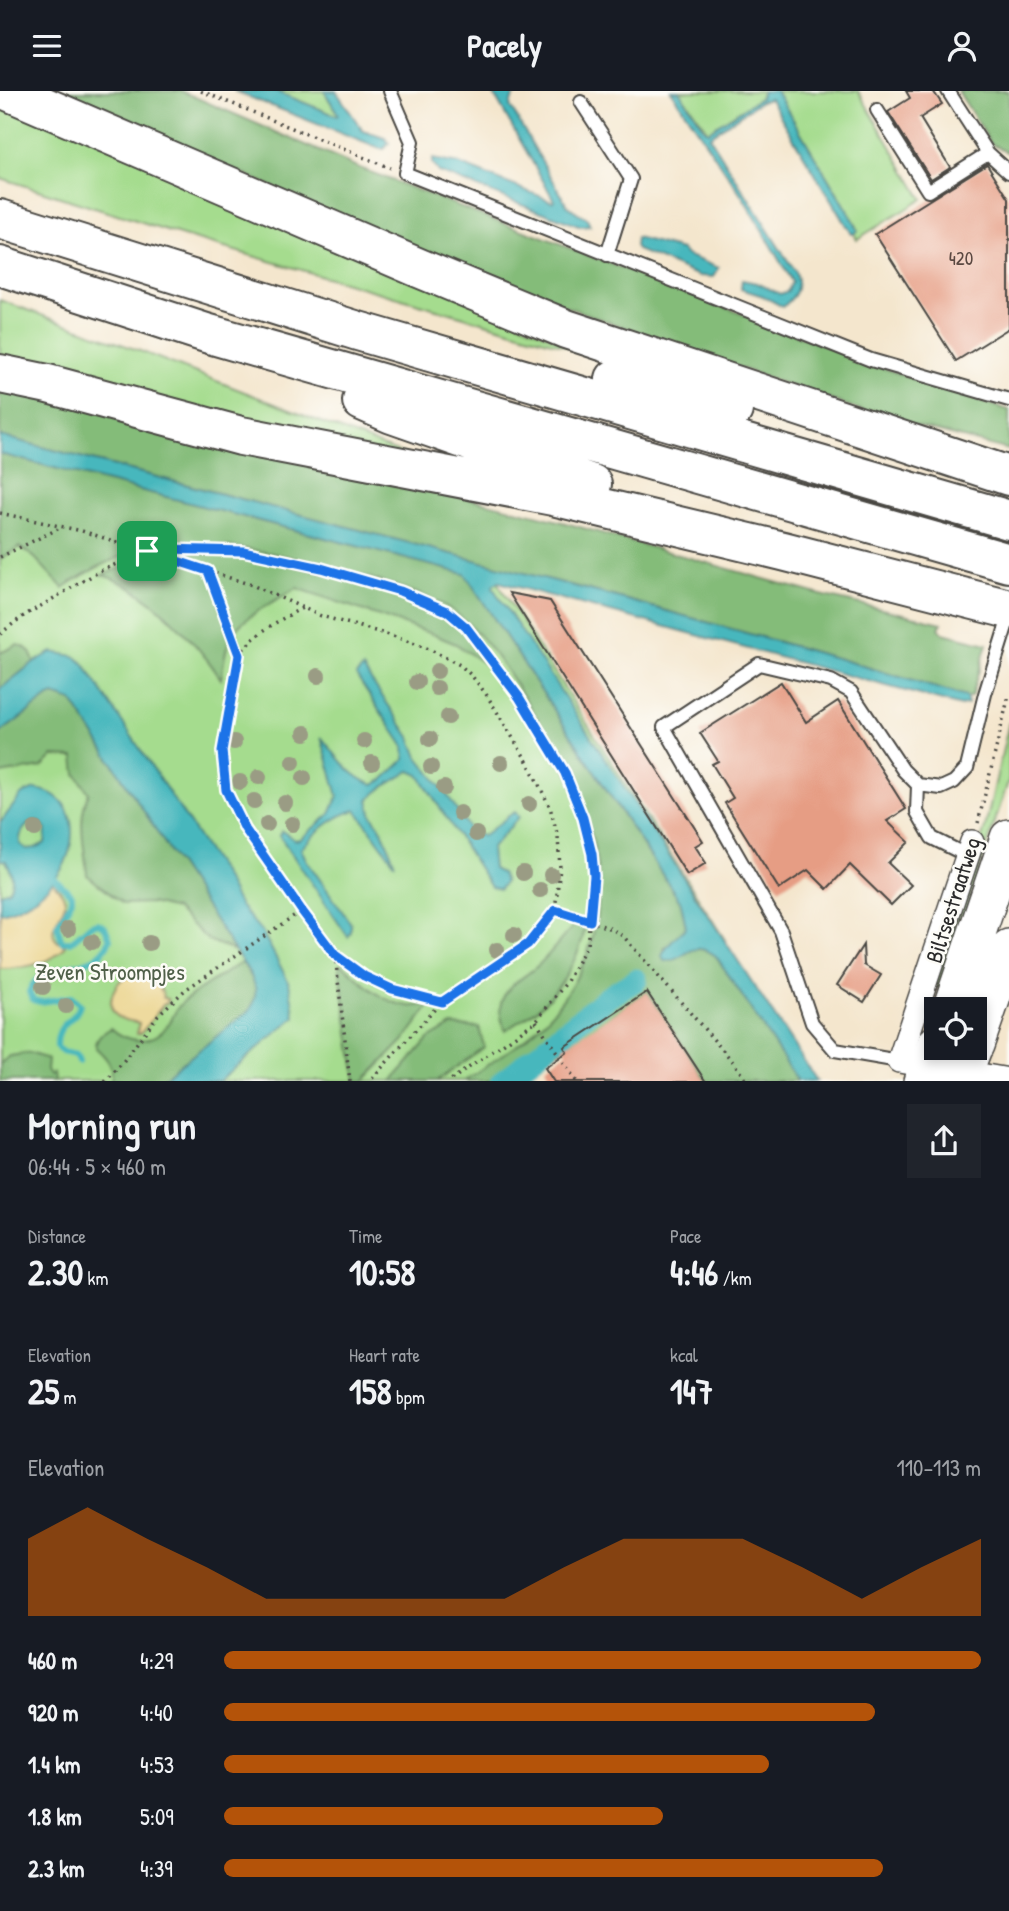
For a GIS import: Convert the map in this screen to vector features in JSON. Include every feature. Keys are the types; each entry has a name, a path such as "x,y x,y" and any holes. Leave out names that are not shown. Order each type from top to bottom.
{"highway":[{"path":"8,91 566,329 1009,477"},
{"path":"0,219 358,331 1009,520"},
{"path":"0,267 206,333 1004,562"},
{"path":"358,331 615,379 869,446 1009,477"},
{"path":"206,333 392,414 783,551"},
{"path":"0,374 242,436 554,496 783,551 1001,610"}],"main road":[{"name":"Biltsestraatweg","path":"955,997 1009,838"},
{"path":"968,1062 1009,948"}],"street":[{"name":"Biltsestraatweg","path":"921,1064 970,849"},
{"path":"921,1064 968,1062 1009,1080"}],"lane":[{"path":"390,91 412,142 405,173 871,360 1009,400"},
{"path":"948,91 988,153 1009,172"},
{"path":"581,102 631,179 607,255"},
{"path":"877,110 928,191 988,153"},
{"path":"921,1064 835,1051 812,1023 781,932 664,727 759,664 831,681 851,692 903,770 918,785 941,788 954,782 967,768 1001,610"},
{"path":"918,785 917,812 932,838 970,849"}],"path":[{"path":"201,91 405,173"},
{"path":"0,513 82,531 147,551 252,585 302,608 429,649 460,665 486,694 527,761 550,807 558,837 561,868 555,910 528,944 442,1002 369,1081"},
{"path":"0,557 60,528"},
{"path":"0,634 22,617 100,571 147,551 166,549 243,551 356,578 400,591 447,611 477,639 550,745 565,773 583,818 592,854 594,876 587,945 576,967 536,1021 448,1081"},
{"path":"208,571 239,655"},
{"path":"302,608 270,625 249,641 239,655 222,751 226,790 245,829 335,955 364,976 392,989 442,1002"},
{"name":"Biltsestraatweg","path":"970,849 1009,695"},
{"path":"555,910 612,929 636,949 747,1081"},
{"path":"105,1081 159,1015 205,975 302,911"},
{"path":"335,955 350,1081"},
{"path":"536,1021 577,1081"}],"green space":[{"path":"50,91 181,91 357,167 926,384 1009,410 1009,450 877,416 484,278"},
{"path":"275,91 324,91 338,114 337,116"},
{"path":"679,91 763,91 760,98 708,131"},
{"path":"776,91 858,91 922,199 857,239 854,234 857,229 851,217"},
{"path":"958,91 1009,91 1009,153 991,143"},
{"path":"0,95 586,352 183,236 0,178"},
{"path":"0,300 135,349 423,462 0,364"},
{"path":"0,388 346,467 555,520 821,595 942,623 939,628 943,633 987,644 971,697 966,697 616,597 0,436"},
{"name":"Zeven Stroompjes","path":"0,427 478,552 725,940 516,1081 0,1081"},
{"path":"0,454 465,574 681,903 686,927 664,949 672,961 693,949 704,950 716,956 798,1081 706,1081 647,992 516,1081 464,1081 522,1041 552,1013 577,977 592,941 598,904 597,867 590,830 577,793 539,721 488,646 463,619 437,601 305,560 242,548 181,545 142,549 106,563 63,588 35,558 20,547 0,559"},
{"path":"164,552 243,555 319,571 399,594 450,618 474,641 502,676 456,644 297,588 255,613 239,626 227,648 221,679 198,648 169,617 136,591 102,575"},
{"path":"17,645 28,651 34,662 0,689 0,653"},
{"path":"54,695 72,701 235,951 208,940 175,909 151,903 123,904 87,875 82,823 89,793 76,774 74,757 53,756 42,767 0,774 0,733"},
{"path":"1009,722 1009,779 940,988 935,987 934,983 985,828"},
{"path":"585,916 579,950 560,983 542,1005 505,1031 500,1010 506,993 542,962"},
{"path":"242,962 257,991 250,1011 160,1081 111,1081 111,1067 96,1048 102,1034 111,1028 133,1039 155,1036 168,1025 183,1002"},
{"path":"342,964 389,1001 408,1006 431,1004 403,1041 364,1081 356,1081 339,965"},
{"path":"452,1025 479,1027 484,1047 437,1081 392,1081 428,1039"},
{"path":"29,1053 48,1059 47,1071 50,1075 53,1073 54,1081 0,1081 0,1064 10,1056"}],"sand":[{"path":"52,881 65,898 64,907 53,931 54,936 66,946 45,961 0,969 0,913 38,895"},
{"path":"136,975 154,982 160,988 163,998 168,999 167,1004 164,1004 141,1033 137,1034 139,1023 117,1016 113,1012 111,1001 114,990 121,981 125,977"}],"water":[{"path":"234,91 275,91 337,116 324,91 336,91 363,131 385,138 389,143 384,149 380,149"},
{"path":"492,91 521,91 513,96 510,106 568,206 587,219 590,226 581,227 438,172 432,164 432,159 459,164 554,200"},
{"path":"671,91 679,91 708,131 760,98 763,91 776,91 851,217 857,230 854,234 851,234 770,99 761,101 709,136 795,273 796,292 783,307 763,296 741,289 742,280 757,283 780,294 788,291 792,282 743,198"},
{"path":"636,238 682,250 686,255 719,268 714,277 700,276 637,250"},
{"path":"0,436 616,597 966,697 968,704 961,706 499,582 494,584 493,588 817,1081 798,1081 716,956 694,949 678,958 664,961 662,956 666,948 686,927 681,903 465,574 0,454"},
{"path":"52,652 74,656 83,663 223,874 240,906 262,932 289,983 295,1017 219,1081 160,1081 250,1010 255,986 249,972 72,701 54,695 47,698 0,733 0,689 34,662"},
{"path":"363,668 410,737 418,757 472,833 483,836 515,812 519,817 491,849 493,869 501,873 505,882 500,889 491,887 419,775 410,771 368,800 372,816 382,830 395,864 356,810 326,825 301,849 351,924 348,937 279,835 282,831 295,840 300,839 330,814 338,796 321,737 350,770 373,785 383,780 405,759 404,747 356,675"},
{"path":"35,789 50,793 61,800 71,823 70,850 58,875 47,888 25,904 0,913 0,893 9,890 12,879 6,861 0,860 0,823 22,794","holes":["33,822 41,823 46,830 45,843 26,849 20,844 23,831"]}],"building":[{"path":"906,91 933,91 942,104 920,118 950,167 931,179 888,112 910,98"},
{"path":"987,164 1009,199 1009,328 956,361 875,234"},
{"path":"509,593 550,601 703,841 695,846 706,863 687,875"},
{"path":"781,682 806,722 838,701 906,809 887,821 909,842 888,863 911,885 891,905 850,865 827,889 808,870 779,889 725,803 733,798 712,764 718,761 700,733"},
{"path":"863,945 864,965 881,975 864,1002 837,985"},
{"path":"647,992 705,1081 553,1081 545,1068 567,1052 564,1047"}],"waterway":[{"path":"55,879 72,895 72,900 57,926 62,942 71,942 91,925 98,923 105,927 110,939 94,959 46,974 36,981 29,992 33,1000 41,1002 71,997 80,1004 60,1031 57,1047 62,1052 76,1055 79,1062"},
{"path":"556,1039 607,998 636,980"},
{"path":"503,1081 547,1047"}],"route":[{"path":"147,551 243,551 368,581 447,611 477,639 504,675 565,773 583,818 592,854 594,876 590,921 555,910 528,944 442,1002 392,989 364,976 335,955 245,829 226,790 222,751 239,655 208,571 147,551"}]}
